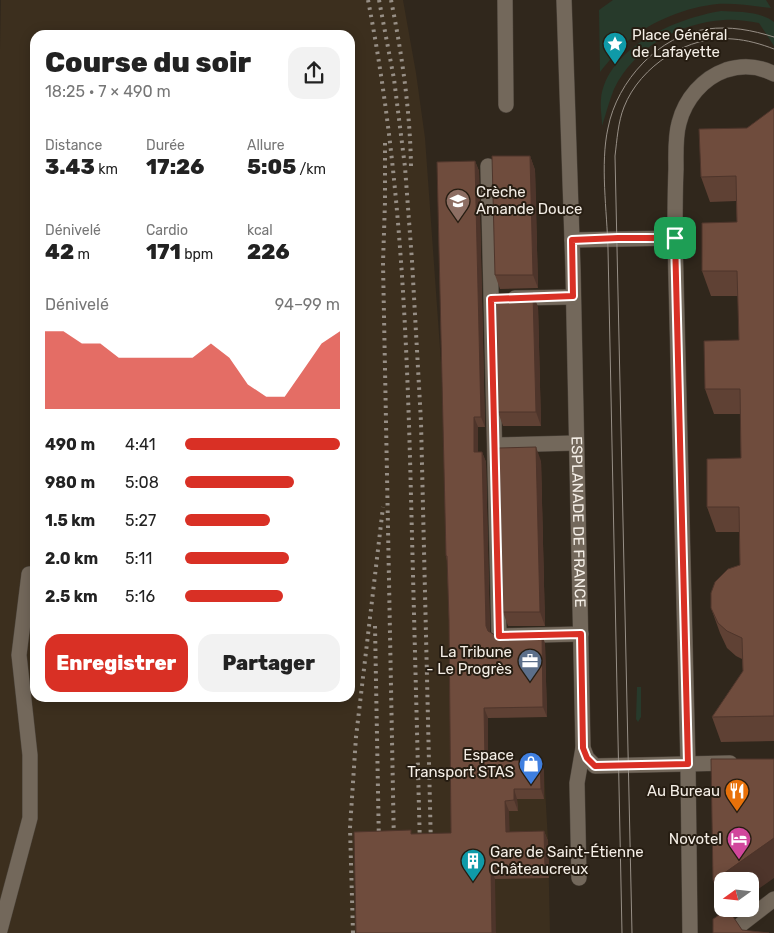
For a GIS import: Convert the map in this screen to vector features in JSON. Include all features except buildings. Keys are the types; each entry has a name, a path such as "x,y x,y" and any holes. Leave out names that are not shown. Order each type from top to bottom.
{"street":[{"path":"505,0 506,105"},
{"name":"ESPLANADE DE FRANCE","path":"564,0 572,240 583,748 577,783 579,878"},
{"path":"690,933 688,764 675,238 676,152 679,123 694,94 704,81 732,68 746,66 759,68 774,74"},
{"path":"488,166 499,636 581,634"},
{"path":"572,240 675,238"},
{"path":"491,299 573,296"},
{"path":"494,445 576,443"},
{"path":"0,930 30,818 30,755 19,655 29,574"},
{"path":"583,748 587,758 595,766 746,763"},
{"path":"730,933 774,899"}],"shaded area":[{"path":"1,0 403,0 425,138 441,362 454,771 544,770 550,933 0,933"}],"green space":[{"path":"613,0 766,0 771,8 738,4 717,4 694,8 670,16 648,27 629,40 617,51 600,72 599,10"},
{"path":"721,11 742,12 768,18 774,22 774,46 759,23 746,21 707,22 675,32 646,50 623,74 614,89 602,126 601,99 606,81 616,64 630,50 665,28 685,20"},
{"path":"637,687 641,687 641,717 638,722 636,719"}],"tram line":[{"path":"622,933 608,249 604,172 608,128 613,110 631,78 643,63 673,40 689,33 716,28 741,29 774,37"},
{"path":"632,933 615,156 618,131 620,119 631,92 654,66 683,48 716,39 733,39 754,42 774,49"}],"railway":[{"path":"368,0 388,124 395,186 404,310 420,847"},
{"path":"379,0 394,79 405,167 412,261 421,422 431,848"},
{"path":"391,0 405,82 411,166"},
{"path":"385,143 383,263 394,846"},
{"path":"353,933 350,828 356,737 383,507"},
{"path":"375,626 379,846"}],"place":[{"name":"Place Général de Lafayette","path":"615,65"},
{"name":"Crèche Amande Douce","path":"458,222"},
{"name":"La Tribune - Le Progrès","path":"530,682"},
{"name":"Espace Transport STAS","path":"531,785"},
{"name":"Au Bureau","path":"737,812"},
{"name":"Novotel","path":"739,860"},
{"name":"Gare de Saint-Étienne Châteaucreux","path":"473,882"}],"route":[{"path":"675,238 688,764 595,766 587,758 583,748 581,634 499,636 491,299 573,296 572,240 675,238"}]}
